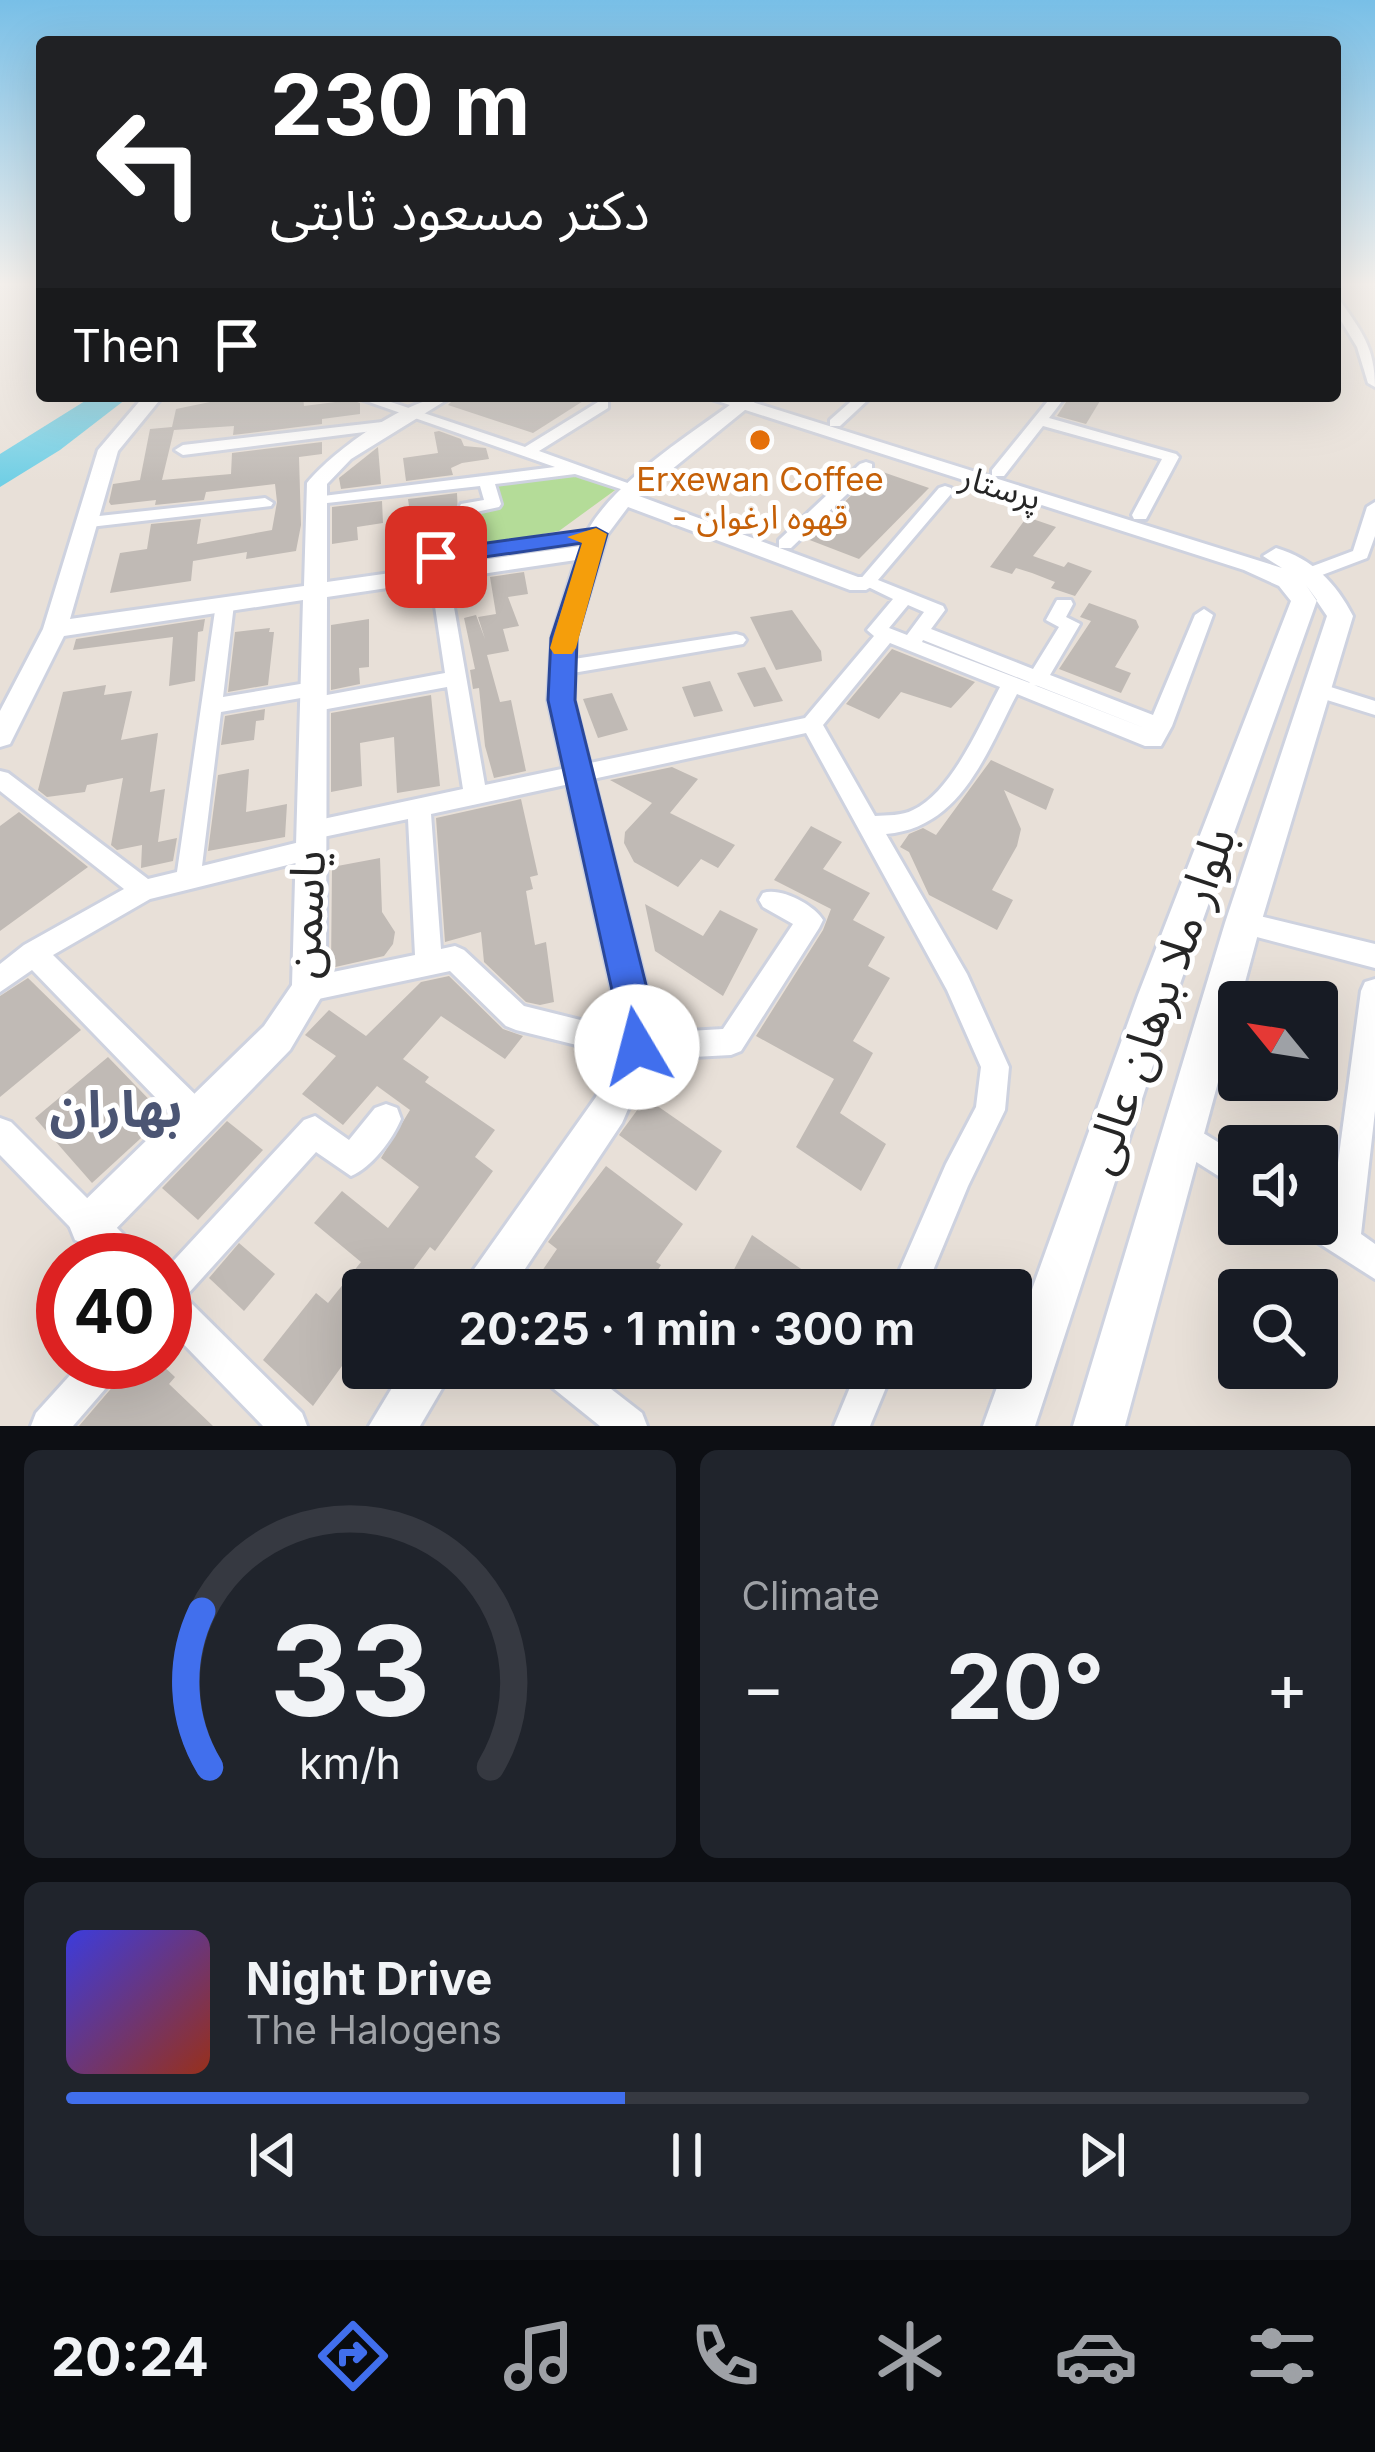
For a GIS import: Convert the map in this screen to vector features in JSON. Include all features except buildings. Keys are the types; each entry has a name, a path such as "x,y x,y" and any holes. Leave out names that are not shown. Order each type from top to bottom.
{"main road":[{"name":"پرستار","path":"761,402 1300,578"},
{"name":"پرستار","path":"763,402 1263,551 1300,578"},
{"name":"بلوار ملا برهان عالی","path":"1099,1426 1243,923 1340,616 1330,593 1300,578"},
{"name":"بلوار ملا برهان عالی","path":"1009,1426 1157,994 1304,600 1300,578"}],"street":[{"path":"1373,367 1375,383"},
{"path":"0,737 56,619 90,522 108,450 149,402"},
{"path":"380,402 575,470 858,585 867,582 945,491"},
{"path":"433,402 323,472 315,502 575,470"},
{"path":"499,1269 608,1110 637,1047 635,1013 561,700 564,638 595,543 630,494 744,402"},
{"path":"835,423 858,402"},
{"path":"998,473 1054,402"},
{"path":"526,453 602,405"},
{"path":"1039,420 1171,457 1140,515"},
{"path":"183,450 391,425"},
{"path":"785,544 866,466"},
{"path":"476,551 467,508 493,504 486,481"},
{"path":"630,494 866,574 867,582"},
{"name":"یاسمن","path":"91,1225 277,1038 309,988 315,502"},
{"path":"90,522 265,503"},
{"path":"1300,578 1361,554 1375,507"},
{"path":"56,619 314,583 439,573 595,543"},
{"path":"56,619 225,604 476,551 595,543"},
{"path":"439,573 475,793"},
{"path":"867,582 936,610 915,638"},
{"path":"905,597 878,630 1037,679 1157,733"},
{"path":"188,879 225,604"},
{"path":"1037,679 1070,624 1055,620 1064,604"},
{"path":"1157,733 1204,615"},
{"path":"0,980 34,953 144,890 419,805 812,724 886,635"},
{"path":"915,638 1012,685 1157,733"},
{"path":"561,668 736,640"},
{"path":"211,706 456,678"},
{"path":"870,825 904,823 927,813 950,788 1012,685"},
{"path":"1318,690 1375,708"},
{"path":"812,724 957,983 995,1066 990,1110 917,1269"},
{"path":"0,778 144,890"},
{"path":"419,805 429,962"},
{"path":"309,988 455,958 515,1017 637,1047 731,1042 810,920 772,900"},
{"path":"1243,923 1375,956"},
{"path":"34,953 199,1120"},
{"path":"1338,1208 1368,1101 1375,991"},
{"path":"192,1268 315,1131 351,1161 386,1119"},
{"path":"1,1136 99,1233"},
{"path":"1182,1136 1218,1159"},
{"path":"1338,1238 1375,1263"},
{"path":"192,1326 289,1426"},
{"path":"50,1426 82,1389"},
{"path":"392,1426 417,1389"},
{"path":"581,1389 628,1426"},
{"path":"852,1426 867,1389"}],"green space":[{"path":"574,473 618,488 559,531 482,545 474,510 499,504 492,485"}],"water":[{"path":"83,402 122,402 60,450 0,487 0,454"}],"slow traffic":[{"path":"563,648 596,534 578,537"}],"place":[{"name":"Erxewan Coffee - قهوه ارغوان","path":"760,440"}],"district":[{"name":"بهاران","path":"116,1109"}],"route":[{"path":"436,557 596,534 564,638 561,700 635,1013 637,1047"}]}
